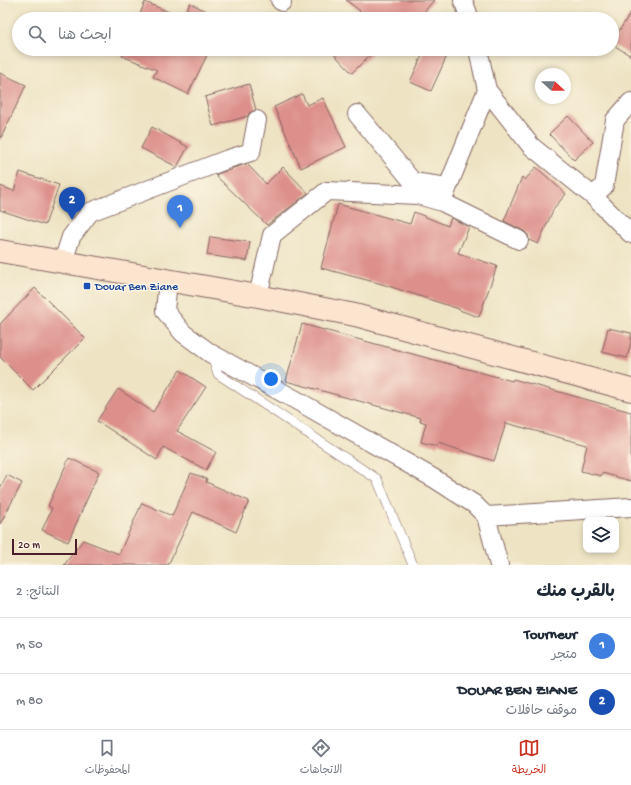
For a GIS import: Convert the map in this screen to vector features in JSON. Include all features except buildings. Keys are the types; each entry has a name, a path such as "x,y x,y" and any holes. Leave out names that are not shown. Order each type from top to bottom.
{"main road":[{"path":"0,251 258,296 355,315 631,390"}],"street":[{"path":"463,0 467,12"},
{"path":"480,56 488,90 531,146 594,196 631,234"},
{"path":"445,195 488,90"},
{"path":"594,196 604,186 614,120 631,102"},
{"path":"357,114 413,182 445,195 518,240"},
{"path":"63,262 71,237 90,212 251,152 257,120"},
{"path":"258,296 272,235 327,192 445,195"},
{"path":"168,280 165,310 183,333 210,353 436,479 474,504 486,516 499,565"},
{"path":"486,516 631,507"}],"lane":[{"path":"210,353 218,374 377,479 413,565"}],"place":[{"name":"DOUAR BEN ZIANE","path":"72,220"},
{"name":"Tourneur","path":"180,228"},
{"name":"Douar Ben Ziane","path":"87,286"}]}
